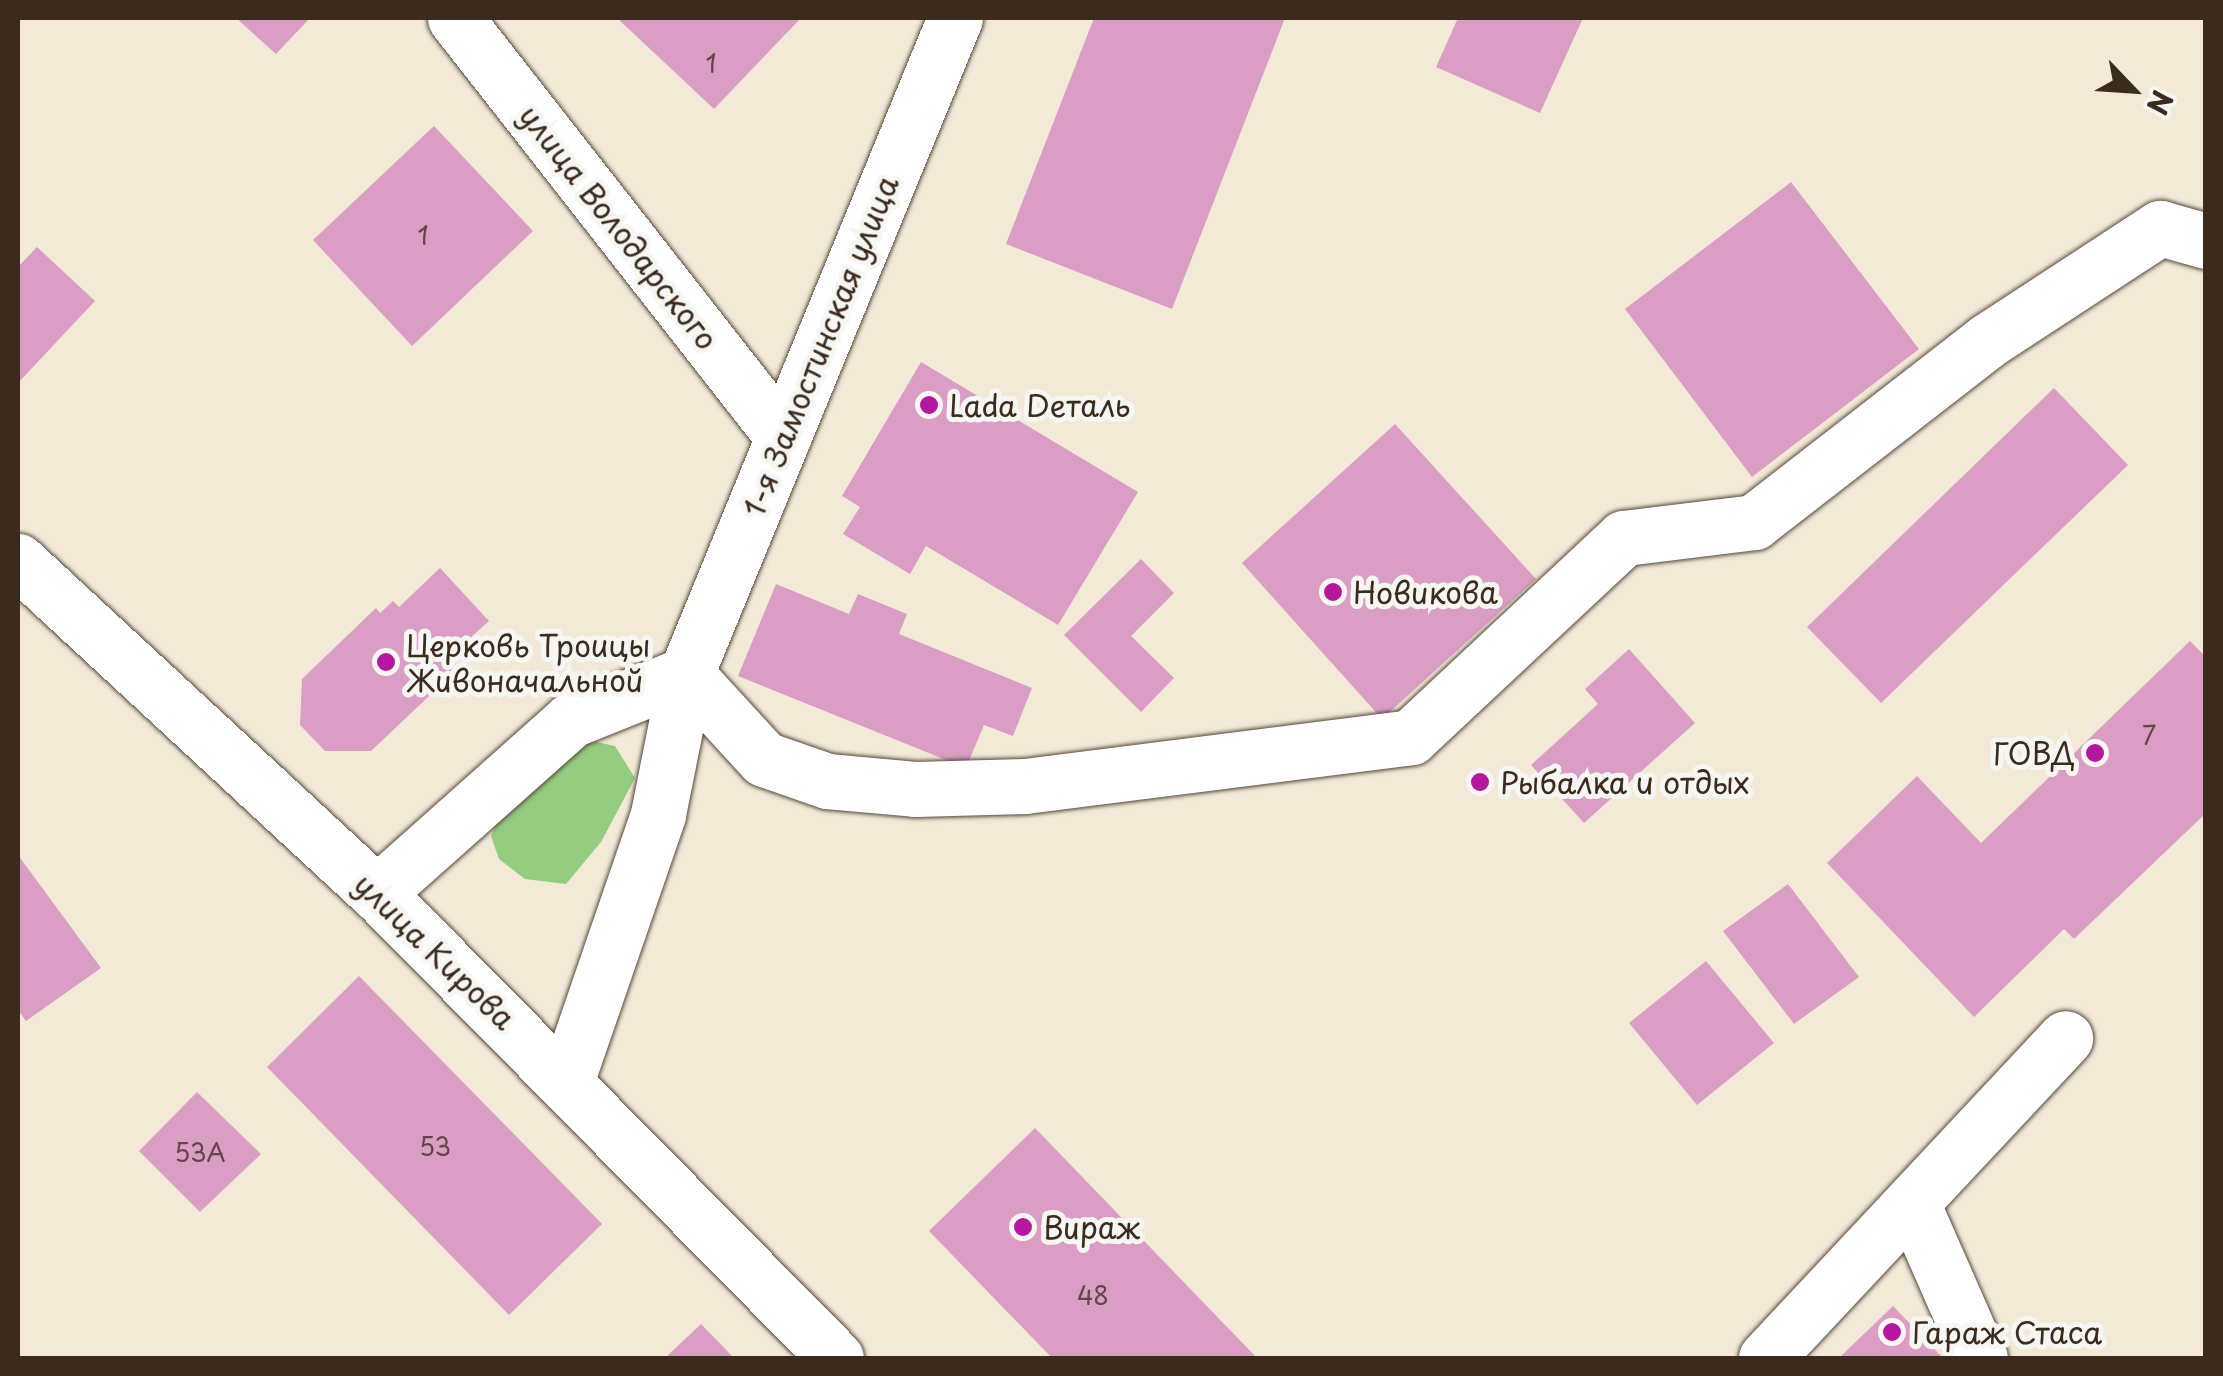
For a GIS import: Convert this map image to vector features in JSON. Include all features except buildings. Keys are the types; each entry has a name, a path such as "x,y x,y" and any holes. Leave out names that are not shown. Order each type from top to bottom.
{"street":[{"name":"улица Володарского","path":"455,18 783,437"},
{"name":"1-я Замостинская улица","path":"567,1079 658,814 686,674 954,18"},
{"path":"378,893 571,720 686,674 764,759 827,782 915,789 1024,786 1411,737 1624,538 1754,522 1986,341 2160,228 2206,242"},
{"name":"улица Кирова","path":"18,560 378,893 567,1079 836,1358"},
{"path":"1766,1358 2065,1038"},
{"path":"1912,1202 1980,1358"}],"green space":[{"path":"583,739 615,746 635,778 601,842 566,884 525,879 499,859 491,836 508,798"}],"place":[{"name":"Lada Dеталь","path":"929,405"},
{"name":"Новикова","path":"1333,592"},
{"name":"Церковь Троицы Живоначальной","path":"386,662"},
{"name":"ГОВД","path":"2095,753"},
{"name":"Рыбалка и отдых","path":"1480,782"},
{"name":"Вираж","path":"1023,1227"},
{"name":"Гараж Стаса","path":"1892,1332"}]}
